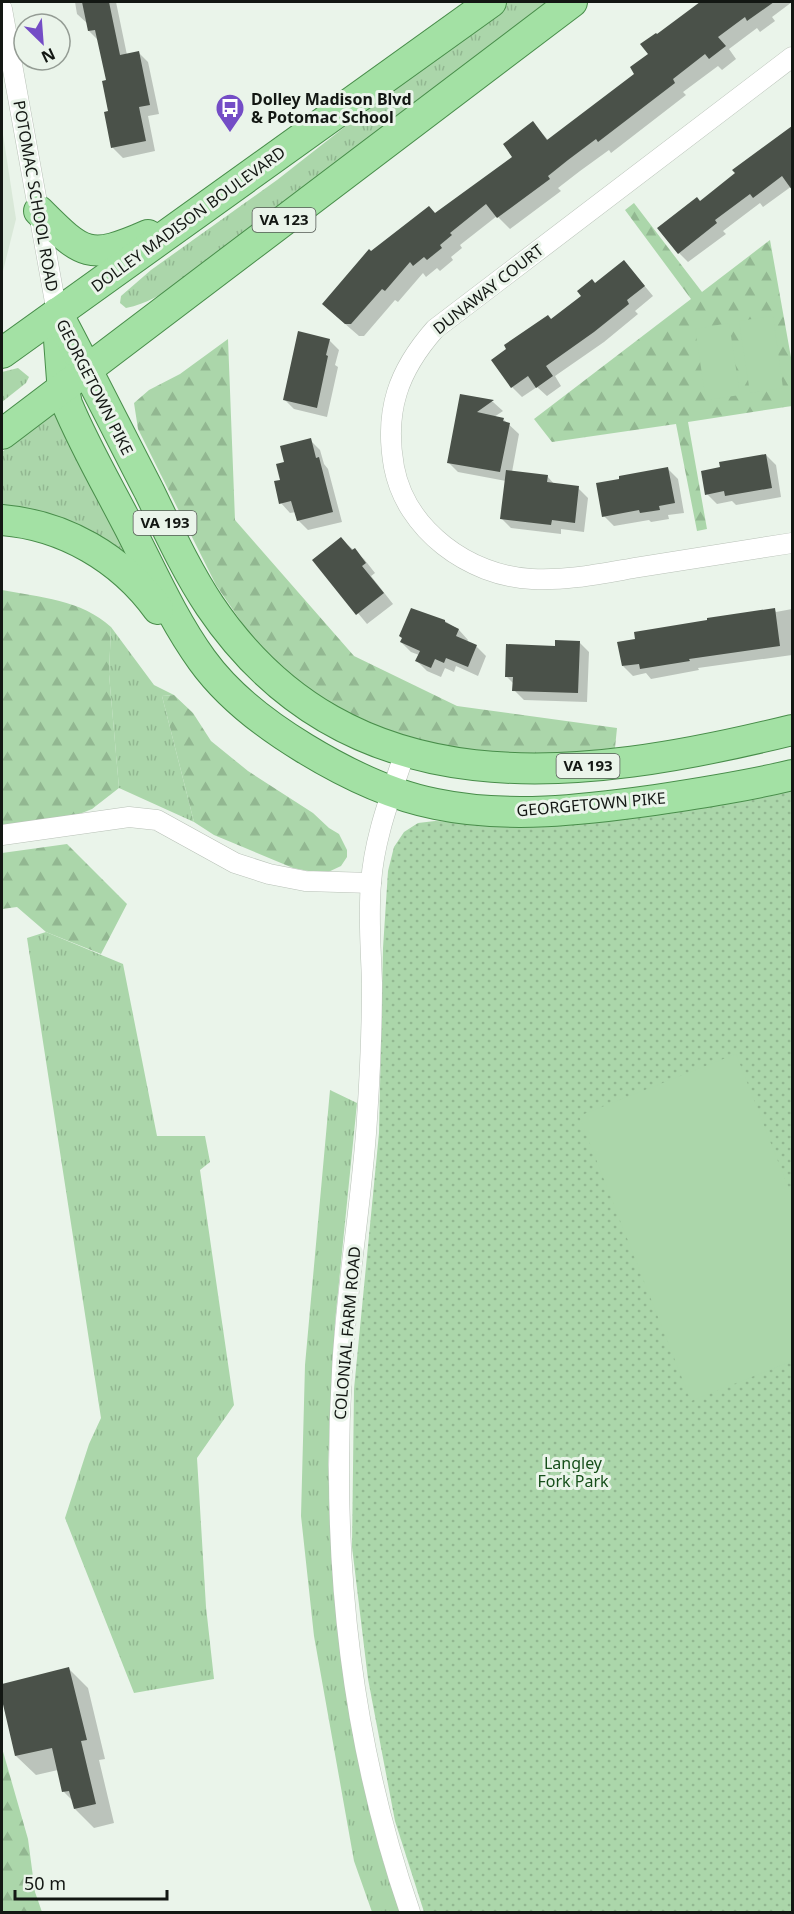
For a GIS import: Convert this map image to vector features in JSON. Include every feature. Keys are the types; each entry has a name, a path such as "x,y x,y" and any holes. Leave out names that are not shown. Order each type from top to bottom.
{"main road":[{"name":"DOLLEY MADISON BOULEVARD","path":"2,353 491,2"},
{"name":"VA 123","path":"2,434 572,2"},
{"path":"39,211 71,242 85,248 99,250 119,248 192,215"},
{"name":"GEORGETOWN PIKE","path":"57,313 192,575 211,607 260,666 302,701 363,736 405,752 448,763 494,768 563,768 687,753 792,730"},
{"name":"GEORGETOWN PIKE","path":"57,313 63,387 72,416 157,582 202,660 232,694 287,737 346,772 392,791 434,804 501,812 552,811 694,794 792,775"},
{"path":"2,520 56,532 105,556 118,565 142,589 202,660"}],"street":[{"name":"POTOMAC SCHOOL ROAD","path":"2,9 57,313"},
{"name":"DUNAWAY COURT","path":"792,57 435,329 417,349 404,371 390,420 390,447 399,484 407,502 422,524 440,542 462,558 486,569 529,579 575,578 792,543"},
{"name":"COLONIAL FARM ROAD","path":"405,752 380,832 371,884 372,1040 367,1124 342,1369 338,1494 343,1590 349,1649 362,1725 380,1816 410,1912"},
{"path":"2,835 129,817 157,820 235,863 269,874 305,881 371,884"}],"shaded area":[{"path":"2,128 16,219 2,275"}],"green space":[{"path":"504,2 550,2 180,283 141,304 126,308 120,303 121,296 151,270 277,180"},
{"path":"634,203 702,292 770,240 792,363 792,406 688,422 707,529 697,531 676,424 552,442 534,419 691,299 625,210"},
{"path":"773,316 783,388 750,393 739,321"},
{"path":"729,323 740,395 706,400 695,329"},
{"path":"228,339 235,520 354,656 457,706 617,728 615,748 512,759 432,750 366,724 301,688 253,639 216,585 138,429 134,403 149,390 180,374"},
{"path":"18,368 29,377 26,383 2,402 2,372"},
{"path":"60,403 152,589 2,509 2,452"},
{"path":"2,590 74,605 100,618 111,627 109,674 119,788 92,809 77,815 2,830"},
{"path":"111,627 154,685 174,695 162,696 194,822 119,788 109,674"},
{"path":"174,695 193,713 211,741 248,771 313,813 339,834 347,850 347,857 341,866 324,874 293,868 214,835 194,822 162,696"},
{"name":"Langley Fork Park","path":"792,785 792,1912 424,1912 395,1821 368,1679 352,1547 354,1389 379,1133 383,948 388,871 394,847 404,832 418,823 457,822"},
{"path":"67,844 127,904 101,954 46,932 17,907 2,909 2,853"},
{"path":"46,932 123,964 157,1136 205,1136 210,1162 200,1170 234,1405 197,1458 206,1607 214,1679 134,1693 65,1518 89,1444 101,1418 27,938"},
{"path":"736,1054 792,1197 792,1361 691,1401 579,1116"},
{"path":"330,1090 357,1103 335,1322 328,1465 334,1595 354,1732 383,1861 401,1912 372,1912 354,1861 314,1636 301,1516 305,1365"},
{"path":"2,1748 28,1839 35,1892 42,1912 2,1912"}],"building":[{"path":"82,2 109,2 120,55 139,51 150,105 139,107 146,141 111,148 104,112 108,111 102,81 106,80 95,30 88,31"},
{"path":"700,2 774,2 747,21 745,17 718,37 726,46 709,59 705,54 673,79 675,83 598,142 596,139 568,160 548,176 550,179 497,218 486,204 450,233 452,235 440,245 442,248 427,260 424,257 413,266 410,262 385,291 382,289 351,324 345,324 322,304 369,249 371,251 429,206 435,213 512,157 503,144 533,121 547,140 634,74 630,67 648,54 640,44"},
{"path":"792,126 792,190 782,176 753,198 750,194 715,220 717,223 678,254 657,228 697,197 700,201 735,173 732,170"},
{"path":"624,260 645,286 627,300 629,304 546,366 553,376 536,388 528,376 511,388 491,360 506,349 504,345 548,315 551,319 581,296 577,291 592,279 595,283"},
{"path":"298,331 330,339 317,408 283,400"},
{"path":"460,394 494,400 477,412 504,418 503,421 510,423 500,472 447,463"},
{"path":"311,438 316,458 319,457 333,512 297,521 291,501 279,504 274,481 280,480 276,464 284,462 280,446"},
{"path":"766,454 772,488 725,496 724,491 705,495 701,471 720,467 719,462"},
{"path":"668,467 675,503 659,506 660,510 640,513 639,510 602,517 596,483 619,479 619,476"},
{"path":"506,470 548,475 547,482 579,486 575,523 552,520 551,525 500,519"},
{"path":"341,537 352,550 355,548 366,563 362,566 384,593 356,615 312,560"},
{"path":"411,608 445,620 459,629 456,636 477,645 468,667 446,658 444,663 435,659 431,668 415,661 420,651 400,642 402,638 399,636"},
{"path":"775,608 780,646 689,659 690,661 640,669 639,664 622,666 617,642 635,639 634,632"},
{"path":"555,640 580,641 578,693 512,691 513,677 505,677 506,644 555,646"},
{"path":"69,1667 87,1740 81,1741 96,1804 74,1809 69,1791 62,1792 52,1748 15,1756 2,1700 2,1684"}],"place":[{"name":"Dolley Madison Blvd & Potomac School","path":"230,134"}]}
